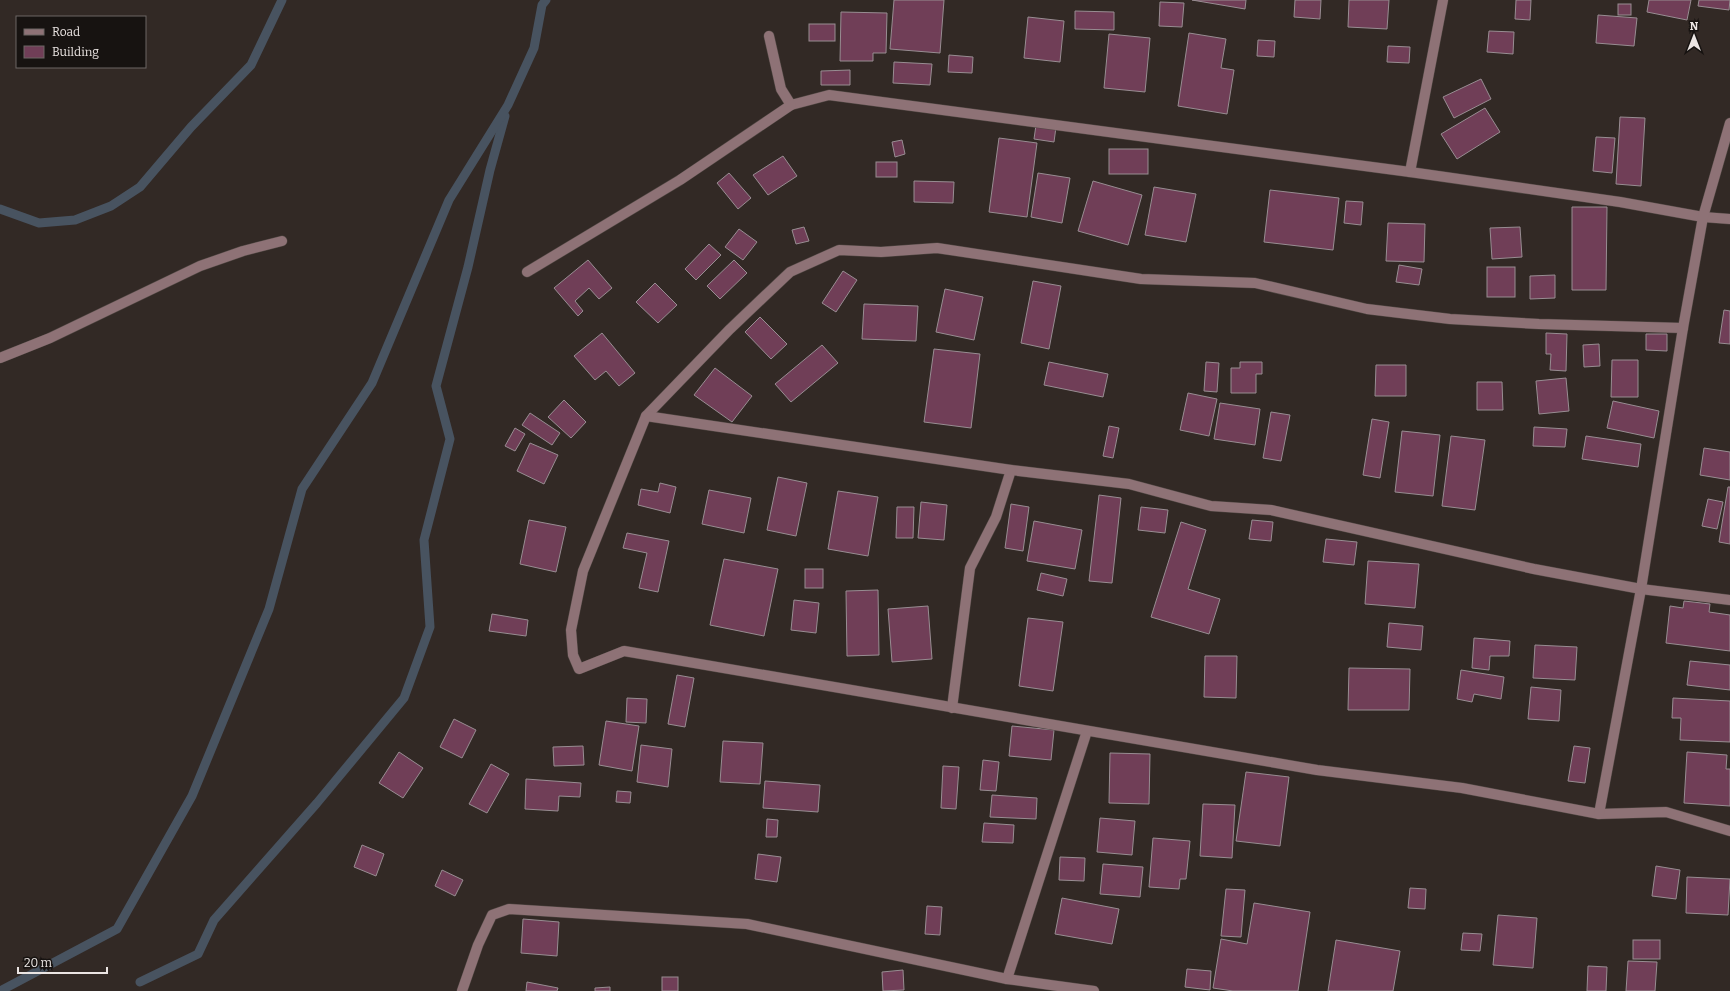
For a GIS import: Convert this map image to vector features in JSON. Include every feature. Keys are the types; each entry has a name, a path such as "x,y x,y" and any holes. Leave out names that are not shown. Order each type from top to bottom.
{"street":[{"path":"1410,172 1443,0"},
{"path":"769,36 781,89 791,105"},
{"path":"528,272 680,180 791,105 829,96 1410,172 1620,202 1703,217 1730,219"},
{"path":"1599,814 1641,589 1683,328 1703,217 1730,123"},
{"path":"0,358 50,338 200,266 243,251 282,241"},
{"path":"1683,328 1539,324 1450,319 1367,309 1255,283 1141,279 937,248 881,252 840,250 790,272 730,328 646,416 584,571 571,630 573,655 579,669 624,651 1317,770 1462,788 1599,814 1666,812 1730,831"},
{"path":"646,416 1011,470 1129,484 1211,506 1271,510 1534,569 1641,589 1730,600"},
{"path":"952,708 970,568 996,517 1011,470"},
{"path":"1006,979 1087,731"},
{"path":"462,991 478,945 492,915 509,909 747,924 1006,979 1094,991"}],"building":[{"path":"894,0 944,0 940,53 890,49"},
{"path":"1192,0 1246,0 1245,9"},
{"path":"1295,0 1321,0 1320,19 1294,17"},
{"path":"1349,0 1389,0 1387,29 1348,27"},
{"path":"1516,0 1531,0 1530,20 1515,19"},
{"path":"1649,0 1691,0 1687,20 1647,12"},
{"path":"1699,0 1730,0 1729,10 1698,6"},
{"path":"1160,2 1184,3 1182,27 1159,26"},
{"path":"1618,4 1631,4 1631,15 1618,15"},
{"path":"1075,11 1114,12 1114,30 1075,29"},
{"path":"841,12 887,13 886,53 873,53 873,61 840,61"},
{"path":"1598,15 1637,18 1634,46 1596,43"},
{"path":"1028,17 1064,21 1060,62 1024,58"},
{"path":"809,24 835,24 835,41 809,41"},
{"path":"1489,31 1514,32 1513,54 1487,52"},
{"path":"1189,33 1226,39 1221,68 1234,70 1227,114 1178,106"},
{"path":"1109,34 1150,38 1145,92 1104,88"},
{"path":"1258,40 1275,41 1274,57 1257,56"},
{"path":"1388,46 1410,47 1409,63 1387,62"},
{"path":"949,55 973,57 972,73 948,72"},
{"path":"894,62 932,64 930,85 893,83"},
{"path":"850,70 850,85 821,85 821,71"},
{"path":"1481,79 1491,99 1454,118 1443,97"},
{"path":"1485,108 1500,132 1457,159 1441,134"},
{"path":"1620,117 1645,118 1641,186 1616,184"},
{"path":"1036,125 1056,127 1054,142 1034,139"},
{"path":"1596,137 1615,138 1612,173 1593,171"},
{"path":"999,138 1037,143 1027,217 989,212"},
{"path":"902,140 905,154 895,157 892,142"},
{"path":"1109,149 1148,149 1148,174 1109,174"},
{"path":"783,156 797,176 768,195 753,175"},
{"path":"876,162 897,162 897,177 876,177"},
{"path":"729,173 751,198 738,209 717,183"},
{"path":"1038,173 1070,178 1062,223 1031,217"},
{"path":"914,181 954,182 953,203 914,202"},
{"path":"1093,181 1142,195 1128,245 1078,231"},
{"path":"1154,187 1196,194 1186,242 1145,235"},
{"path":"1270,190 1339,198 1333,250 1264,242"},
{"path":"1346,201 1363,202 1361,225 1344,223"},
{"path":"1572,207 1607,207 1606,290 1572,290"},
{"path":"1388,223 1425,224 1424,262 1386,261"},
{"path":"804,227 809,241 796,244 792,230"},
{"path":"1520,227 1522,257 1492,259 1490,228"},
{"path":"739,229 757,242 743,260 725,247"},
{"path":"709,244 721,255 696,280 685,269"},
{"path":"588,260 612,288 599,299 589,288 575,301 583,311 578,316 554,288"},
{"path":"734,260 747,273 720,299 707,286"},
{"path":"1399,265 1422,269 1419,285 1396,282"},
{"path":"1487,267 1515,267 1515,297 1487,297"},
{"path":"843,271 857,280 836,312 822,303"},
{"path":"1555,275 1555,298 1530,299 1530,276"},
{"path":"1033,281 1061,286 1049,349 1021,343"},
{"path":"655,283 677,305 658,323 636,302"},
{"path":"945,289 983,297 974,340 936,332"},
{"path":"864,304 918,306 916,341 862,339"},
{"path":"1724,310 1730,311 1730,344 1719,343"},
{"path":"760,317 787,344 771,359 745,332"},
{"path":"602,333 635,373 619,386 606,371 595,380 574,356"},
{"path":"1546,333 1567,334 1566,371 1550,370 1551,354 1546,354"},
{"path":"1646,334 1667,334 1667,351 1646,350"},
{"path":"1599,344 1600,366 1584,367 1583,345"},
{"path":"822,345 838,363 791,402 775,384"},
{"path":"934,349 980,354 971,428 924,422"},
{"path":"1612,360 1638,360 1638,397 1611,397"},
{"path":"1049,362 1108,374 1103,397 1044,385"},
{"path":"1206,362 1219,363 1217,392 1204,391"},
{"path":"1240,362 1262,362 1262,374 1256,374 1256,393 1231,393 1231,368 1240,368"},
{"path":"1376,365 1406,365 1406,396 1375,396"},
{"path":"715,368 752,396 732,422 694,395"},
{"path":"1566,378 1569,411 1539,414 1536,381"},
{"path":"1477,382 1502,382 1503,410 1477,410"},
{"path":"1188,393 1217,399 1209,436 1180,430"},
{"path":"564,400 586,422 571,438 548,417"},
{"path":"1613,401 1659,411 1654,438 1607,428"},
{"path":"1220,403 1260,409 1255,445 1214,439"},
{"path":"1271,412 1290,415 1281,461 1263,458"},
{"path":"530,413 560,433 552,445 522,425"},
{"path":"1372,419 1389,422 1380,478 1363,475"},
{"path":"1109,426 1119,428 1113,458 1103,456"},
{"path":"1534,427 1567,429 1565,447 1533,446"},
{"path":"515,428 525,434 515,451 505,446"},
{"path":"1402,431 1440,435 1433,496 1395,492"},
{"path":"1451,436 1485,440 1475,510 1442,506"},
{"path":"1586,436 1641,444 1638,467 1582,459"},
{"path":"530,443 558,455 544,484 517,471"},
{"path":"1704,448 1730,452 1730,480 1700,475"},
{"path":"778,477 807,483 796,536 767,530"},
{"path":"660,483 676,487 670,513 638,505 641,489 658,492"},
{"path":"1728,487 1730,487 1730,544 1719,542"},
{"path":"709,490 751,498 744,533 702,524"},
{"path":"838,491 878,497 868,556 828,549"},
{"path":"1099,495 1121,498 1112,583 1089,581"},
{"path":"1708,499 1723,502 1717,529 1702,526"},
{"path":"921,502 947,505 944,540 918,538"},
{"path":"1011,504 1029,507 1023,551 1005,548"},
{"path":"897,507 914,507 913,538 896,538"},
{"path":"1141,507 1168,510 1165,533 1138,530"},
{"path":"529,520 566,527 556,572 520,564"},
{"path":"1252,520 1273,522 1271,541 1249,539"},
{"path":"1034,521 1082,530 1075,569 1027,561"},
{"path":"1181,522 1206,530 1188,589 1220,599 1209,634 1151,617"},
{"path":"627,533 669,541 658,592 639,588 647,553 623,548"},
{"path":"1326,539 1357,542 1354,565 1323,562"},
{"path":"724,559 778,569 764,636 710,625"},
{"path":"1368,561 1419,564 1415,608 1365,604"},
{"path":"805,569 823,569 823,588 805,588"},
{"path":"1041,573 1067,579 1063,596 1037,590"},
{"path":"878,590 879,655 847,656 846,591"},
{"path":"794,600 819,603 816,633 791,630"},
{"path":"1684,601 1710,604 1709,612 1730,615 1730,651 1666,643 1670,606 1683,608"},
{"path":"928,606 932,659 892,662 888,609"},
{"path":"492,614 528,620 526,636 489,631"},
{"path":"1028,618 1063,622 1053,691 1019,686"},
{"path":"1389,623 1423,626 1421,650 1387,647"},
{"path":"1474,638 1510,641 1509,656 1490,656 1489,670 1472,668"},
{"path":"1535,645 1577,647 1575,680 1533,678"},
{"path":"1205,656 1237,656 1236,698 1204,697"},
{"path":"1690,661 1730,665 1730,690 1687,685"},
{"path":"1349,668 1410,669 1409,710 1348,710"},
{"path":"1461,670 1504,677 1501,699 1474,694 1472,702 1457,699"},
{"path":"677,675 694,678 685,727 668,724"},
{"path":"1531,687 1561,690 1559,721 1528,719"},
{"path":"627,698 647,699 646,723 626,722"},
{"path":"1673,698 1730,701 1730,742 1680,740 1681,718 1672,718"},
{"path":"454,719 476,730 462,758 440,747"},
{"path":"606,721 639,726 632,771 599,765"},
{"path":"1012,726 1054,730 1051,760 1009,756"},
{"path":"723,741 763,743 760,784 720,782"},
{"path":"641,745 672,749 668,787 637,782"},
{"path":"583,746 584,765 554,766 553,747"},
{"path":"1574,746 1590,748 1585,783 1568,781"},
{"path":"399,752 423,768 403,798 379,783"},
{"path":"1687,752 1727,755 1726,769 1730,769 1730,806 1684,803"},
{"path":"1110,753 1150,754 1149,804 1109,803"},
{"path":"983,760 999,762 996,791 980,790"},
{"path":"491,764 509,774 487,813 469,804"},
{"path":"943,766 959,767 956,809 941,808"},
{"path":"1246,772 1289,777 1280,846 1236,841"},
{"path":"526,779 581,783 580,797 559,796 558,811 525,809"},
{"path":"765,781 820,785 818,812 763,808"},
{"path":"617,791 631,792 630,803 616,802"},
{"path":"992,795 1037,798 1036,819 990,817"},
{"path":"1203,804 1235,805 1232,858 1200,856"},
{"path":"1100,818 1135,821 1132,855 1097,852"},
{"path":"767,819 778,820 777,837 766,837"},
{"path":"984,823 1014,825 1013,843 982,842"},
{"path":"1153,838 1190,841 1186,879 1180,879 1179,889 1149,887"},
{"path":"362,845 384,854 376,876 354,867"},
{"path":"758,854 781,857 777,882 755,879"},
{"path":"1060,857 1085,858 1084,881 1059,880"},
{"path":"1103,864 1143,867 1140,897 1100,894"},
{"path":"1656,866 1680,870 1676,899 1652,896"},
{"path":"442,870 463,880 455,896 435,886"},
{"path":"1687,877 1730,879 1728,915 1686,913"},
{"path":"1410,888 1426,889 1425,909 1408,908"},
{"path":"1226,889 1245,890 1241,937 1221,936"},
{"path":"1062,898 1119,909 1112,944 1055,934"},
{"path":"1254,903 1310,912 1298,991 1233,991 1213,988 1221,939 1247,944"},
{"path":"927,906 942,907 940,935 925,934"},
{"path":"1498,915 1537,918 1533,968 1493,965"},
{"path":"523,919 559,922 557,956 521,953"},
{"path":"1463,933 1482,934 1480,951 1461,950"},
{"path":"1336,940 1400,951 1393,991 1328,991"},
{"path":"1633,940 1660,940 1660,959 1633,959"},
{"path":"1628,961 1657,962 1655,991 1626,991"},
{"path":"1588,966 1607,967 1606,991 1587,991"},
{"path":"1187,969 1211,971 1210,990 1185,987"},
{"path":"903,970 904,990 883,991 882,972"},
{"path":"662,977 678,977 678,991 662,991"},
{"path":"527,982 558,988 557,991 526,991"},
{"path":"610,987 610,991 595,991 595,988"}],"waterway":[{"path":"0,209 39,223 75,220 111,206 140,187 191,127 251,65 282,0"},
{"path":"0,991 117,929 192,796 269,609 302,489 372,383 449,200 508,105 534,48 542,5 546,0"},
{"path":"140,982 198,954 214,920 317,803 404,698 430,627 424,540 450,439 436,386 468,267 490,170 505,116"}]}
